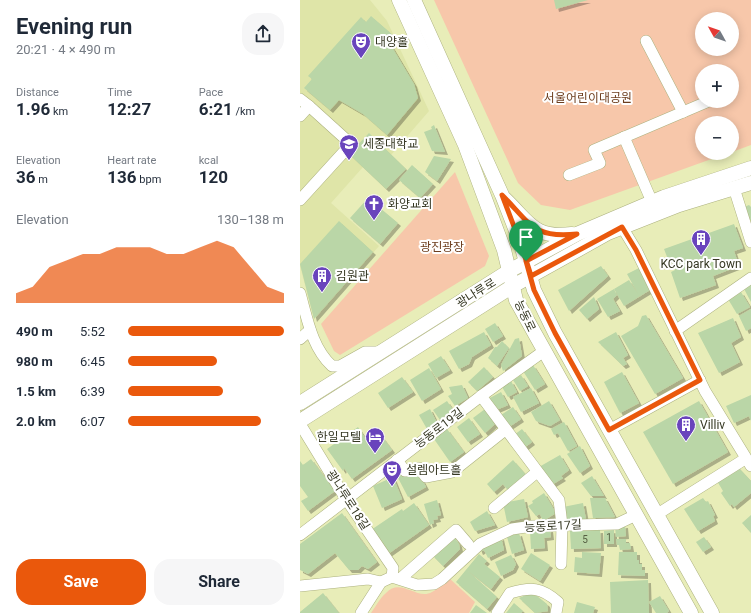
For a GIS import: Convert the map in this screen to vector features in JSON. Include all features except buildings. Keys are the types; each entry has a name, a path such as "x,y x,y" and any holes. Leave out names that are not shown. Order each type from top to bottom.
{"main road":[{"name":"능동로","path":"399,0 465,145 504,250 516,300 691,613"},
{"name":"능동로","path":"414,0 502,195 526,261 534,290 555,333 712,613"},
{"name":"광나루로","path":"300,403 509,271 577,234 652,202 751,168"},
{"path":"622,227 679,205 751,183"},
{"path":"502,195 532,227 539,231 559,236 577,234"},
{"name":"광나루로","path":"300,422 513,286 622,227"}],"street":[{"path":"646,41 683,112"},
{"path":"300,116 304,102 351,144 300,200"},
{"path":"569,175 600,163 594,150 695,107"},
{"path":"624,137 652,202"},
{"path":"734,188 750,236"},
{"path":"622,227 636,250 700,380 748,463 706,484 656,515"},
{"path":"675,331 751,278"},
{"path":"300,293 310,330 327,361 332,366 340,366 365,352 381,352"},
{"path":"300,339 310,330"},
{"name":"능동로19길","path":"300,535 481,396 544,351"},
{"path":"609,430 700,380"},
{"path":"481,396 505,430 559,500 562,526 561,564"},
{"name":"광나루로18길","path":"300,422 346,499 393,568 396,578"},
{"name":"능동로19길","path":"397,460 405,471 420,468 426,477 452,472 505,430"},
{"path":"494,508 538,472"},
{"name":"능동로17길","path":"396,578 416,585 434,584 442,579 473,549 488,539 522,527 617,524 636,515"},
{"path":"300,586 368,579 381,582 396,578 456,530 468,544"},
{"path":"362,613 381,582"},
{"path":"497,613 510,593 528,588 548,593 558,602 556,613"}],"shaded area":[{"name":"세종대학교","path":"300,0 370,0 387,21 429,111 391,155 406,169 386,189 363,167 331,203 379,246 314,319 300,266"}],"green space":[{"name":"서울어린이대공원","path":"434,0 751,0 751,145 739,149 739,116 695,116 695,160 709,160 570,210 541,205 518,183"},
{"name":"광진광장","path":"455,172 489,256 485,266 340,355 334,351 321,324"},
{"path":"449,578 475,602 469,613 371,613 382,597 392,589 397,587 426,594 432,592"}],"place":[{"name":"대양홀","path":"361,59"},
{"name":"세종대학교","path":"349,161"},
{"name":"화양교회","path":"374,221"},
{"name":"KCC park Town","path":"701,256"},
{"name":"김원관","path":"322,293"},
{"name":"Villiv","path":"686,442"},
{"name":"한일모텔","path":"375,454"},
{"name":"설렘아트홀","path":"392,487"}],"route":[{"path":"526,261 534,290 555,333 609,430 700,380 636,250 622,227 608,233 531,276 520,241 502,195 532,227 539,231 549,235 559,236 577,234 526,261"}]}
